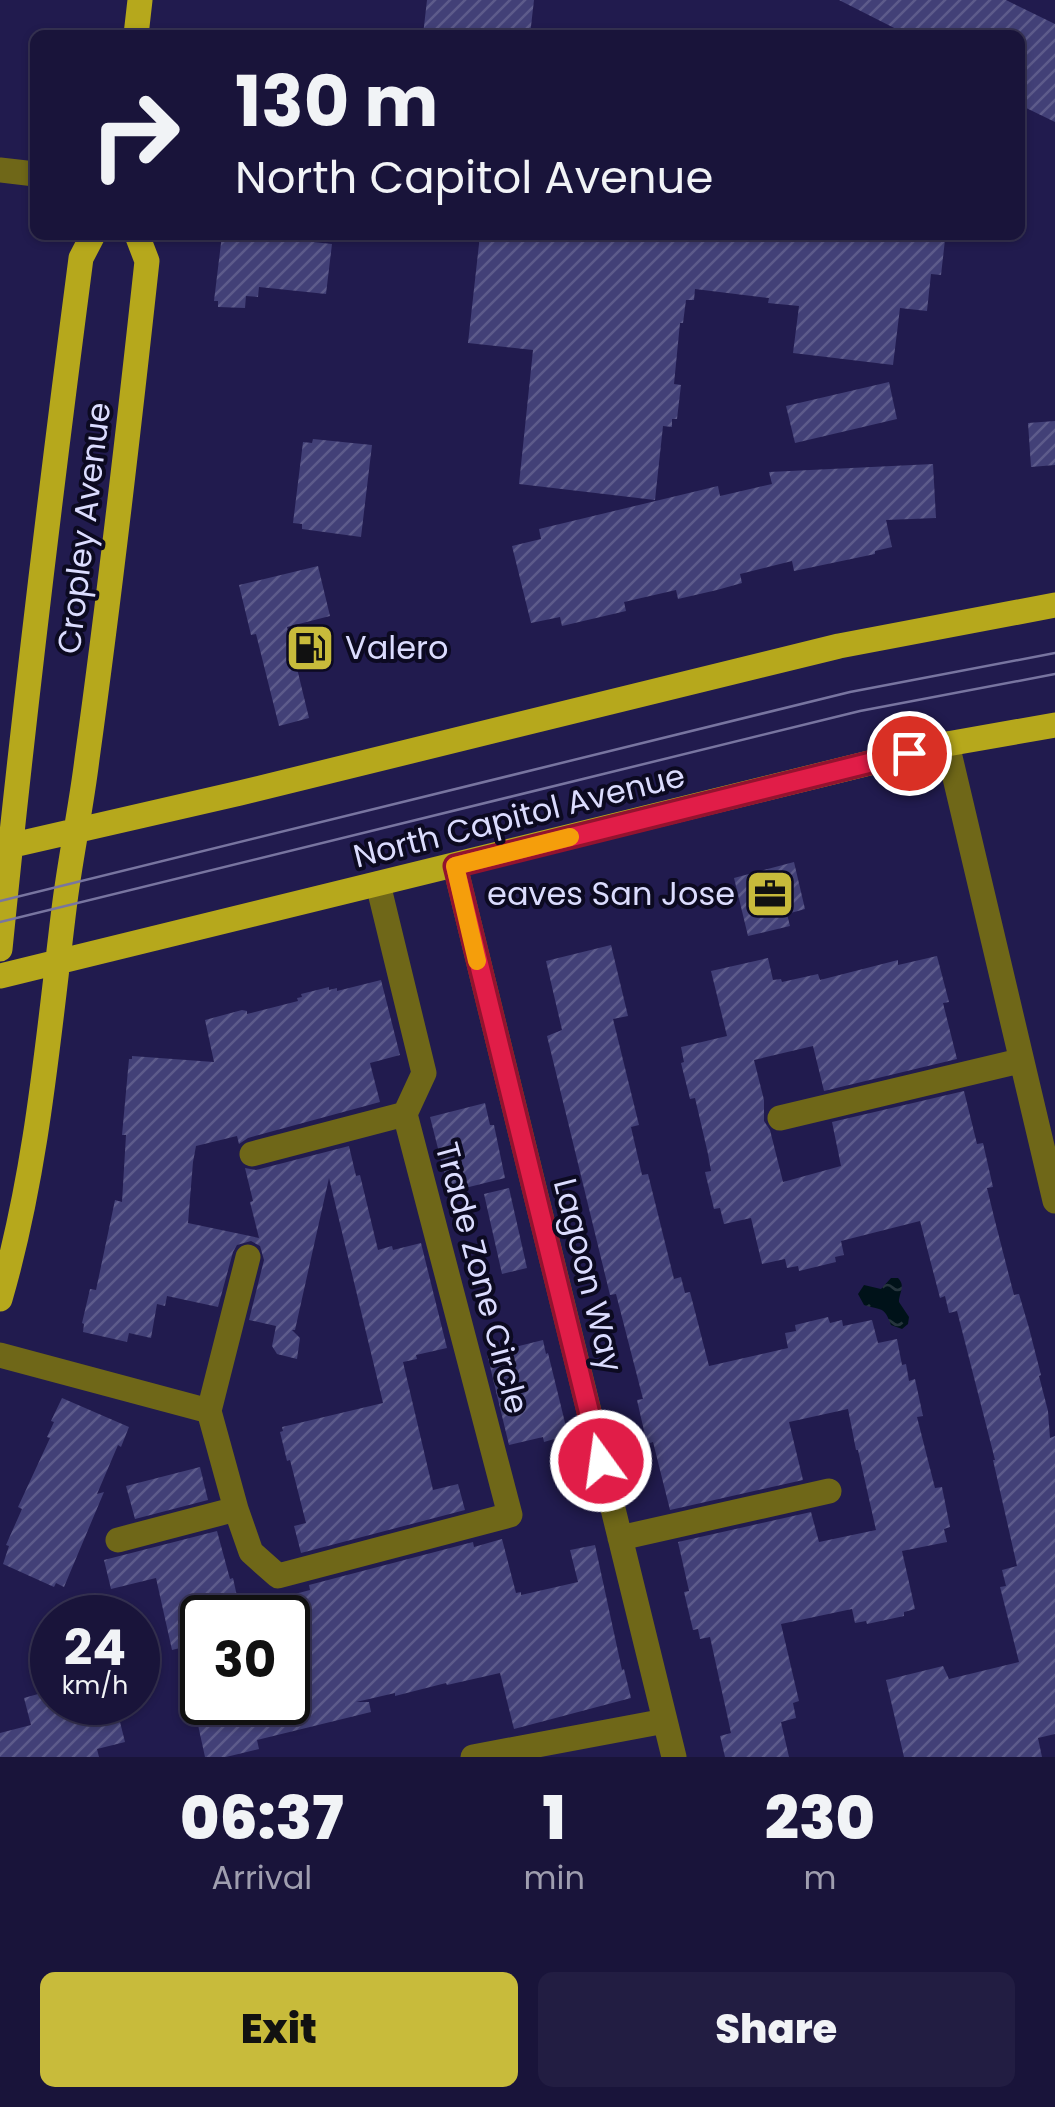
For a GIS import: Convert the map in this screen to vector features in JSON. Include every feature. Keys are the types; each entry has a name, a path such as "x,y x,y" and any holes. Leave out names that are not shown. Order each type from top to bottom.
{"main road":[{"path":"137,30 140,0"},
{"name":"Cropley Avenue","path":"0,949 5,847 81,258 90,240"},
{"name":"Cropley Avenue","path":"0,1298 29,1172 111,578 147,261 139,240"},
{"path":"5,847 839,646 1055,605"},
{"name":"North Capitol Avenue","path":"0,976 947,744 1055,724"}],"street":[{"path":"0,170 30,173"},
{"path":"947,744 1055,1201"},
{"name":"Lagoon Way","path":"455,866 674,1757"},
{"path":"378,884 424,1072 406,1114"},
{"path":"780,1118 1020,1061"},
{"name":"Trade Zone Circle","path":"210,1411 251,1552 278,1576 510,1515 406,1114 252,1154"},
{"path":"0,1355 210,1411 248,1257"},
{"path":"620,1538 829,1492"},
{"path":"118,1540 236,1509"},
{"path":"473,1757 665,1721"}],"water":[{"path":"891,1278 900,1281 899,1302 909,1317 902,1329 891,1325 881,1310 864,1305 858,1294 864,1285 881,1289"}],"building":[{"path":"427,0 534,0 531,30 424,30"},
{"path":"839,0 1006,0 1055,24 1055,122 1025,107 1025,30 898,30"},
{"path":"221,240 332,244 326,294 259,287 258,297 246,296 245,308 218,307 218,301 214,301"},
{"path":"479,240 945,240 941,275 931,274 927,311 900,308 893,365 793,353 799,306 768,303 769,298 695,289 694,300 686,300 680,323 674,384 681,385 677,419 672,419 672,427 663,426 655,500 519,484 533,350 468,343"},
{"path":"889,382 897,419 795,443 786,406"},
{"path":"1055,421 1055,465 1031,467 1028,423"},
{"path":"313,439 372,445 361,537 302,529 302,524 293,523 303,442 312,443"},
{"path":"933,464 936,518 886,520 892,547 875,554 794,571 792,561 740,574 742,583 717,590 678,599 676,590 624,602 626,611 562,626 560,617 531,623 512,546 541,539 539,529 718,486 720,496 772,484 769,472"},
{"path":"318,566 330,616 287,627 309,718 279,726 239,585"},
{"name":"eaves San Jose","path":"794,862 805,909 787,914 790,926 748,936 734,878"},
{"path":"611,945 628,1016 613,1019 639,1125 631,1127 642,1175 648,1174 674,1279 681,1277 685,1293 690,1292 709,1366 788,1348 785,1333 796,1331 795,1325 828,1317 830,1323 842,1320 843,1326 872,1320 878,1343 897,1339 909,1381 915,1379 923,1416 917,1417 935,1488 942,1487 950,1527 944,1529 947,1542 902,1551 915,1609 904,1612 904,1616 867,1624 855,1623 852,1609 781,1624 799,1701 793,1703 796,1718 781,1722 789,1757 725,1757 720,1736 731,1733 710,1637 700,1639 698,1629 693,1630 678,1542 811,1512 819,1542 876,1530 848,1409 789,1422 803,1480 670,1510 653,1442 647,1444 637,1400 643,1399 616,1294 610,1295 547,1036 562,1030 546,961"},
{"path":"937,956 949,1002 943,1003 957,1059 824,1091 813,1046 754,1060 764,1100 764,1121 770,1130 783,1182 841,1166 832,1122 964,1091 977,1144 983,1143 993,1187 987,1188 1014,1295 1019,1294 1041,1375 1050,1438 1055,1436 1055,1734 1038,1738 1042,1757 904,1757 886,1680 943,1666 949,1679 1019,1662 1000,1587 1006,1586 1002,1570 1017,1566 995,1460 957,1311 949,1313 945,1296 940,1298 920,1221 841,1241 844,1255 835,1257 836,1262 799,1271 798,1266 787,1268 785,1259 762,1264 751,1218 724,1224 720,1208 714,1209 705,1172 711,1171 708,1154 695,1098 690,1099 681,1063 681,1047 727,1036 711,971 768,958 773,980 782,982 818,974 820,980 898,960 898,965"},
{"path":"381,980 400,1055 370,1063 380,1102 248,1138 239,1144 237,1136 196,1146 193,1162 188,1223 259,1238 245,1168 256,1170 349,1146 378,1250 421,1243 447,1348 403,1362 433,1490 458,1484 465,1510 301,1553 294,1526 306,1523 290,1460 287,1461 282,1427 383,1403 329,1178 292,1330 300,1338 297,1359 277,1354 272,1346 276,1326 249,1320 264,1260 260,1246 251,1241 237,1245 233,1252 218,1307 167,1296 165,1306 157,1304 151,1338 129,1333 127,1342 83,1332 82,1323 90,1289 96,1290 115,1200 122,1202 126,1135 122,1135 129,1059 132,1056 214,1062 205,1020 298,1001 301,994 329,987 337,991"},
{"path":"485,1103 490,1125 494,1125 505,1178 449,1192 430,1117"},
{"path":"509,1188 527,1268 502,1274 484,1194"},
{"path":"543,1340 568,1435 509,1445 487,1354"},
{"path":"62,1398 129,1427 97,1494 104,1492 64,1587 56,1583 54,1587 3,1564 9,1546 6,1545 22,1509 18,1507 50,1438 47,1437 54,1422 51,1421"},
{"path":"200,1467 208,1500 135,1519 126,1486"},
{"path":"217,1531 237,1595 180,1595 180,1648 172,1650 156,1578 111,1589 104,1560"},
{"path":"502,1539 516,1593 521,1595 578,1582 570,1550 595,1545 631,1698 514,1729 500,1673 356,1702 369,1702 371,1712 257,1740 259,1749 226,1757 205,1757 198,1725 310,1725 310,1595 295,1594 310,1590 309,1585 473,1542 474,1547"},
{"path":"30,1696 30,1721 24,1698"},
{"path":"31,1725 121,1725 125,1742 97,1749 99,1757 0,1757 0,1733"}],"tram line":[{"path":"0,901 850,692 1055,653"},
{"path":"0,922 860,711 1055,674"}],"slow traffic":[{"path":"477,961 455,866 570,837"}],"place":[{"name":"Valero","path":"310,648"},
{"name":"eaves San Jose","path":"770,894"}],"route":[{"path":"601,1461 455,866 909,753"}]}
